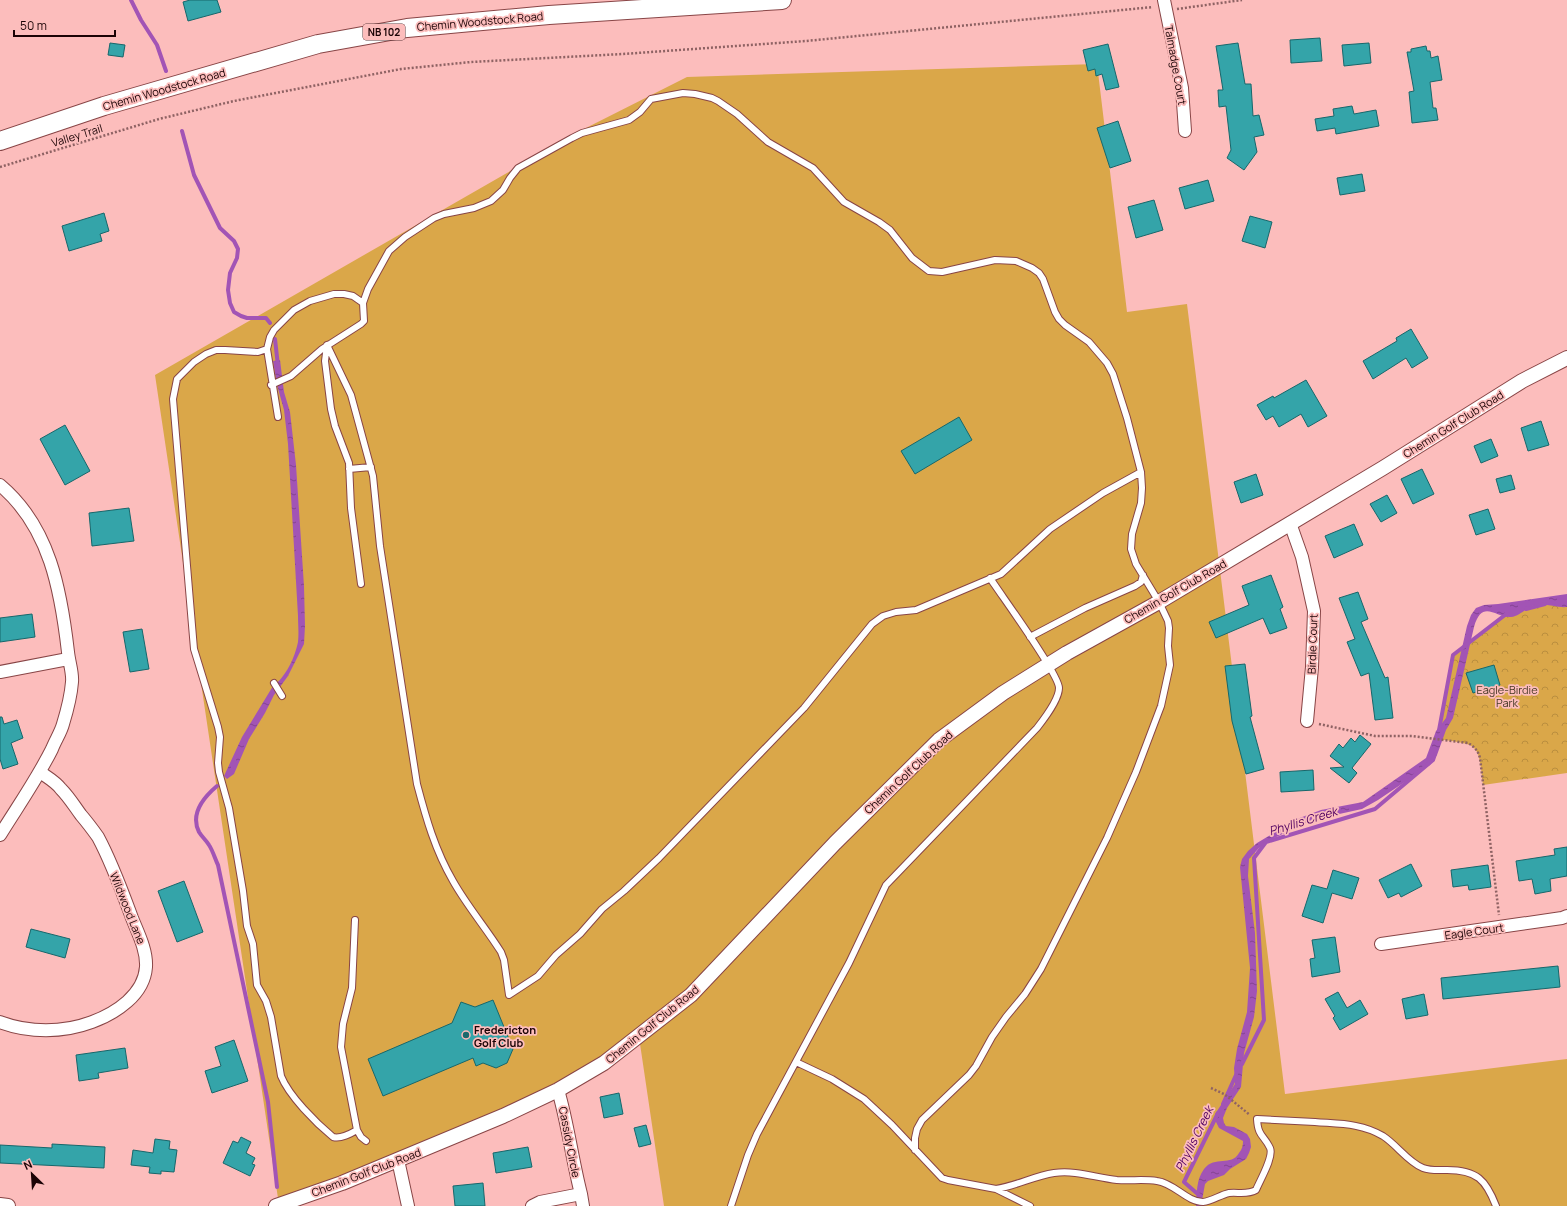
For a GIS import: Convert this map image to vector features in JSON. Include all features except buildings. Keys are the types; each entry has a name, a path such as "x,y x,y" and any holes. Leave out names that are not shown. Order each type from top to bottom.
{"main road":[{"name":"Chemin Woodstock Road","path":"0,141 104,106 318,44 407,28 550,15 782,0"}],"street":[{"name":"Talmadge Court","path":"1165,5 1182,88 1186,131"},
{"name":"Chemin Golf Club Road","path":"276,1206 398,1160 503,1116 558,1090 604,1063 691,995 835,843 939,740 1003,693 1383,468 1522,381 1567,358"},
{"path":"0,485 14,497 31,521 43,542 56,577 64,618 72,681 63,725 40,772 0,834"},
{"name":"Birdie Court","path":"1290,523 1302,557 1314,611 1312,667 1307,721"},
{"path":"0,672 68,659"},
{"name":"Wildwood Lane","path":"0,1022 11,1027 33,1030 48,1030 79,1026 93,1022 119,1008 131,998 142,984 146,967 145,950 121,887 97,836 61,788 40,772"},
{"name":"Eagle Court","path":"1381,944 1500,928 1567,916"},
{"name":"Cassidy Circle","path":"532,1206 540,1202 582,1200 573,1162 565,1116 558,1090"},
{"path":"398,1160 408,1206"},
{"path":"0,1206 8,1206"}],"lane":[{"path":"273,384 288,378 327,345 362,324 364,320 363,303 368,289 389,251 405,237 434,218 444,214 474,208 491,201 503,190 518,168 526,162 582,133 628,120 635,116 651,99 683,93 695,94 718,101 737,114 768,142 813,168 840,199 890,230 912,258 929,271 942,272 1005,259 1016,261 1039,273 1044,279 1055,312 1059,319 1089,342 1108,363 1113,374 1127,418 1141,472 1141,502 1132,534 1131,549 1136,564 1159,602 1168,621 1170,665 1161,706 1136,772 1041,969 1025,994 992,1037 976,1066 969,1075 922,1120 917,1129 915,1150"},
{"path":"278,417 267,349 270,337 274,330 301,304 334,294 353,296 363,303"},
{"path":"327,345 351,395 371,467 375,490 380,546 416,776 421,799 441,858 468,904 501,952 504,960 509,995 538,976 556,955 580,934 602,909 624,891 659,858 804,708 872,624 883,616 896,612 916,610 1001,574 1050,529 1077,509 1103,492 1141,472"},
{"path":"327,345 325,361 331,409 335,426 347,456 351,508 361,584"},
{"path":"267,349 258,352 216,350 206,354 183,372 177,380 174,388 173,410 179,459 194,649 220,737 218,763 219,772 229,808 248,926 253,944 257,981 271,1017 280,1076 293,1096 333,1137 343,1137 357,1130"},
{"path":"349,469 371,467"},
{"path":"1030,637 1085,608 1135,586 1141,582 1143,575"},
{"path":"731,1206 748,1155 757,1134 849,963 886,885 1045,719 1053,703 1059,687 1058,682 990,578"},
{"path":"274,683 282,696"},
{"path":"355,920 352,988 343,1024 341,1047 357,1130 361,1137 366,1141"},
{"path":"796,1062 832,1079 864,1099 942,1178 996,1189 1030,1206"},
{"path":"996,1189 1011,1186 1041,1176 1065,1172 1076,1172 1115,1180 1149,1180 1165,1183 1196,1201 1204,1202 1227,1194 1249,1193 1256,1190 1271,1155 1270,1148 1258,1131 1257,1119 1287,1120 1347,1124 1370,1130 1395,1145 1422,1168 1462,1171 1478,1177 1489,1189 1496,1206"}],"path":[{"name":"Valley Trail","path":"0,167 159,119 234,101 401,69 471,62 623,54 806,41 1165,5 1242,0"},
{"path":"1307,721 1368,735 1412,736 1468,743 1474,746 1480,758 1500,928"},
{"path":"1211,1088 1224,1094 1251,1117 1257,1119"}],"green space":[{"name":"Fredericton Golf Club","path":"1097,64 1127,312 1187,304 1285,1094 1567,1059 1567,1206 664,1206 639,1037 558,1090 279,1205 155,375 580,131 687,77"},
{"name":"Eagle-Birdie Park","path":"1567,600 1567,773 1483,785 1480,761 1478,753 1474,748 1462,743 1437,739 1453,655 1505,615"}],"water":[{"path":"280,360 284,392 290,412 296,465 304,586 304,644 288,676 274,695 249,739 234,774 227,779 224,776 242,737 273,686 286,672 295,654 298,642 298,616 288,444 284,410 277,385 273,361"},
{"path":"1567,594 1567,607 1536,605 1518,615 1511,617 1505,617 1485,611 1481,613 1477,618 1474,627 1453,718 1446,730 1437,755 1430,765 1362,809 1312,820 1272,839 1259,848 1249,859 1248,876 1255,933 1257,991 1254,1017 1244,1053 1241,1087 1227,1108 1223,1118 1226,1126 1234,1127 1247,1134 1250,1139 1251,1147 1246,1159 1230,1169 1224,1175 1208,1181 1205,1184 1201,1206 1196,1206 1198,1182 1204,1169 1208,1165 1218,1161 1227,1161 1236,1157 1243,1144 1243,1141 1219,1128 1216,1122 1215,1114 1235,1084 1234,1068 1237,1049 1247,1012 1250,968 1240,867 1242,859 1257,843 1297,819 1321,810 1363,802 1426,758 1436,731 1446,718 1467,626 1471,615 1476,608 1484,605"}],"waterway":[{"path":"131,0 141,20 157,45 166,71"},
{"path":"182,131 194,175 220,228 234,241 238,249 237,258 230,273 228,290 230,303 234,312 247,318 266,318 270,323"},
{"path":"275,339 278,366"},
{"name":"Phyllis Creek","path":"1526,609 1545,604"},
{"name":"Phyllis Creek","path":"1439,730 1453,655 1508,614"},
{"name":"Phyllis Creek","path":"1242,1064 1264,1020 1254,858 1266,842 1375,809 1433,760 1435,754"},
{"path":"217,786 203,801 197,812 196,819 199,832 208,843 218,865 268,1102 277,1187"},
{"name":"Phyllis Creek","path":"1223,1104 1236,1075"},
{"name":"Phyllis Creek","path":"1199,1206 1200,1196 1184,1182 1218,1113"}],"place":[{"name":"Fredericton Golf Club","path":"466,1035"}]}
